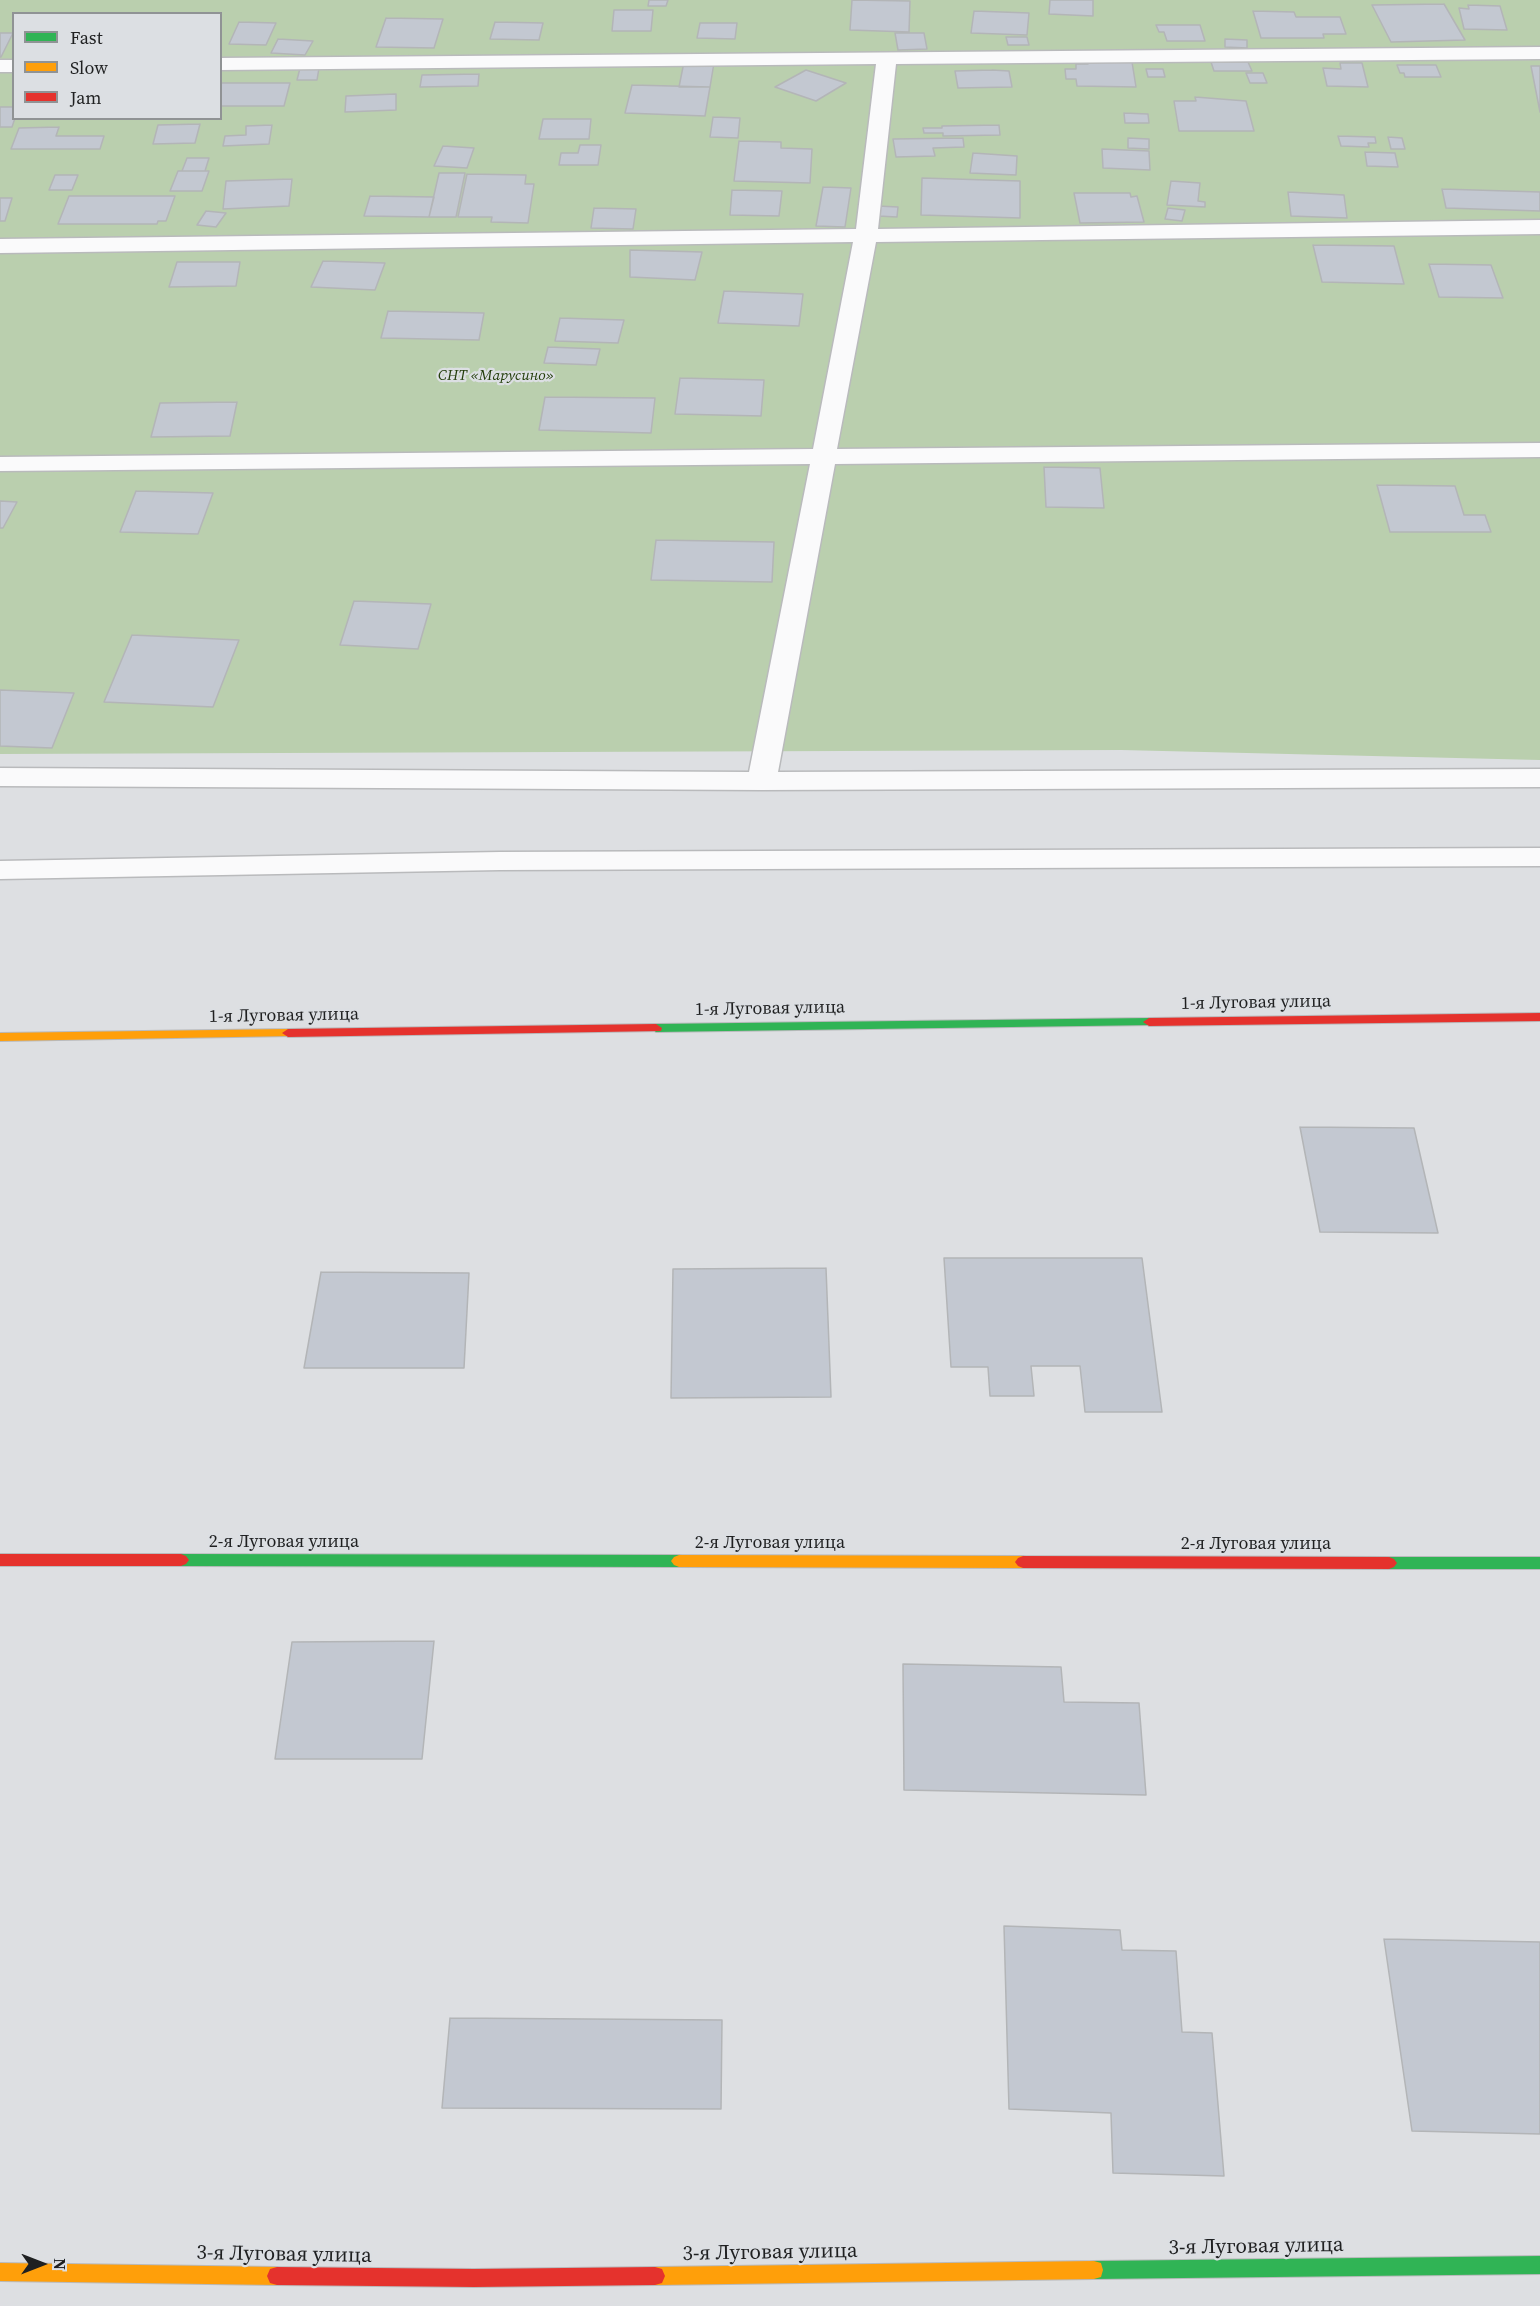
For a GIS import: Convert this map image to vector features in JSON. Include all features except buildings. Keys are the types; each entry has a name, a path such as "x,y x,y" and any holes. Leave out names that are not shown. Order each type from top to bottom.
{"street":[{"path":"222,64 1540,53"},
{"path":"762,781 866,234 887,58"},
{"path":"0,246 1540,227"},
{"path":"0,464 1540,450"},
{"path":"0,777 762,781 1540,778"},
{"path":"0,870 500,861 1540,857"},
{"name":"1-я Луговая улица","path":"0,1037 1540,1017"},
{"name":"2-я Луговая улица","path":"0,1560 1540,1563"},
{"name":"3-я Луговая улица","path":"0,2272 474,2278 1540,2265"}],"green space":[{"name":"СНТ «Марусино»","path":"0,0 1540,0 1540,760 1121,750 0,754"}],"traffic: fast":[{"path":"656,1028 1149,1022"},
{"path":"181,1560 679,1561"},
{"path":"1389,1563 1540,1563"},
{"path":"1094,2270 1540,2265"}],"traffic: slow":[{"path":"0,1037 288,1033"},
{"path":"679,1561 1023,1562"},
{"path":"655,2276 1094,2270"},
{"path":"0,2272 277,2276"}],"traffic: jam":[{"path":"1149,1022 1540,1017"},
{"path":"288,1033 656,1028"},
{"path":"0,1560 181,1560"},
{"path":"1023,1562 1389,1563"},
{"path":"277,2276 474,2278 655,2276"}]}
